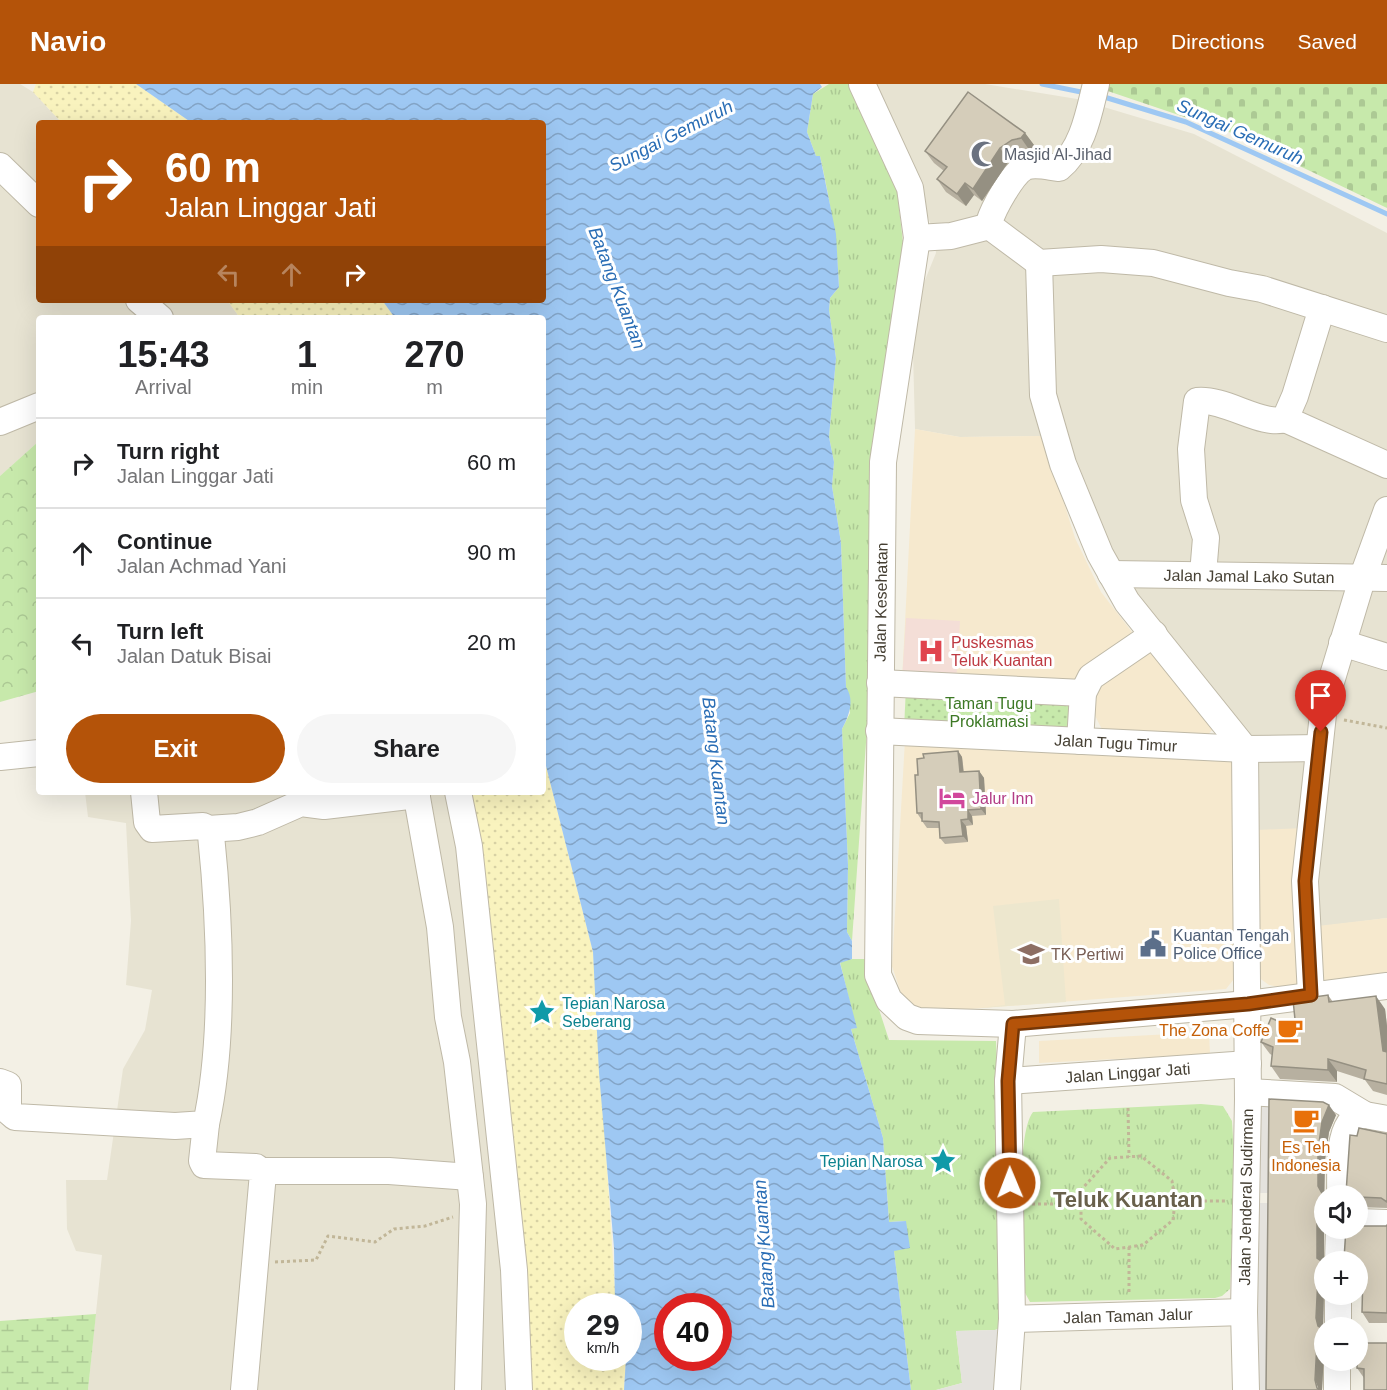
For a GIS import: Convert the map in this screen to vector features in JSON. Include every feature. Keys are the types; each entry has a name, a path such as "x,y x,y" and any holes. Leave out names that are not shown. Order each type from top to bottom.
{"street":[{"path":"990,226 992,215 1018,172 1035,165 1059,168 1067,162 1088,114 1096,84"},
{"name":"Jalan Kesehatan","path":"865,89 910,188 917,238 883,462 878,975 889,1000 899,1012 918,1021 1013,1024"},
{"path":"6,181 36,202"},
{"path":"917,238 951,236 990,226"},
{"path":"990,226 1039,263 1101,259 1154,263 1229,284 1262,289 1387,329"},
{"path":"1039,263 1043,395 1063,464 1100,554 1127,602 1245,749"},
{"path":"142,303 156,315"},
{"path":"1285,419 1295,396 1322,308"},
{"path":"1203,574 1206,538 1194,500 1191,449 1197,401 1220,402 1274,420 1285,419 1387,465"},
{"path":"0,422 36,407"},
{"path":"1311,995 1305,881 1322,717 1342,643 1375,577 1387,510"},
{"name":"Jalan Jamal Lako Sutan","path":"1111,574 1375,577"},
{"path":"1080,741 1083,693 1091,677 1154,634"},
{"path":"1342,643 1387,657"},
{"path":"880,683 1083,693"},
{"name":"Jalan Tugu Timur","path":"879,731 1245,749 1319,748"},
{"name":"Jalan Jenderal Sudirman","path":"1245,749 1248,1004 1248,1199 1244,1312 1246,1390"},
{"path":"0,757 36,753"},
{"path":"144,795 147,822 152,829 196,826 208,829 238,827 258,822 301,803 324,806 409,795"},
{"path":"417,795 440,927 448,1017 457,1062 470,1177 473,1214 468,1390"},
{"path":"459,795 469,846 514,1270 519,1390"},
{"path":"208,829 217,895 217,995 210,1105 202,1161 204,1165 256,1167 262,1171 389,1171 470,1177"},
{"path":"1007,1390 1012,1319 1008,1081 1013,1024 1248,1004 1387,986"},
{"name":"Jalan Linggar Jati","path":"1008,1081 1248,1065"},
{"path":"0,1082 8,1085 8,1111 15,1117 175,1126 207,1124"},
{"path":"1248,1092 1335,1098 1376,1117"},
{"path":"1340,1185 1342,1148 1347,1126 1354,1118 1376,1117"},
{"path":"244,1390 262,1171"},
{"path":"1368,1222 1387,1223"},
{"name":"Jalan Taman Jalur","path":"1012,1319 1244,1312"},
{"path":"1337,1371 1337,1390"}],"path":[{"path":"1322,717 1387,728"},
{"path":"1128,1108 1129,1157"},
{"path":"1141,1156 1172,1181 1175,1201 1173,1220 1143,1245 1114,1249 1081,1219 1081,1190 1110,1158 1129,1157 1141,1156"},
{"path":"1175,1201 1234,1201"},
{"path":"1010,1204 1081,1204"},
{"path":"255,1262 309,1262 320,1256 328,1236 375,1242 394,1229 425,1226 473,1214"},
{"path":"1129,1247 1129,1300"}],"shaded area":[{"path":"0,84 20,84 33,92 59,120 36,120 36,303 229,303 238,315 36,315 36,444 0,476"},
{"path":"873,84 985,84 1077,99 1194,134 1387,233 1387,918 1300,929 1257,830 1254,743 1235,715 1174,650 1096,547 1037,341 1027,340 1030,384 1043,436 960,437 915,429 912,312 936,253 934,232"},
{"path":"915,429 960,437 1043,436 1075,538 1101,592 1132,632 1066,690 902,681"},
{"name":"Puskesmas Teluk Kuantan","path":"906,618 960,621 956,684 902,681"},
{"path":"1151,653 1211,713 1213,729 1205,738 1105,735 1091,708 1096,684 1111,670"},
{"path":"905,740 1230,757 1239,766 1238,974 1226,989 920,1013 902,996 892,966"},
{"path":"85,795 463,795 518,1390 88,1390 102,1255 76,1251 67,1229 66,1180 107,1180 123,1069 145,1030 152,990 126,985 131,921 126,823 88,817"},
{"path":"1304,828 1300,928 1387,918 1387,973 1280,987 1269,985 1258,977 1257,830"},
{"name":"TK Pertiwi","path":"1059,899 1066,1002 980,1008 1005,1005 993,906"},
{"path":"1209,1032 1210,1054 1039,1063 1039,1041"},
{"path":"1256,1103 1270,1103 1268,1193 1254,1193"},
{"path":"1255,1203 1273,1203 1270,1390 1253,1390"},
{"path":"1003,1327 1000,1390 936,1390 962,1383 956,1331 995,1330"}],"green space":[{"path":"829,84 853,84 897,190 905,260 870,686 852,941 847,932 848,865 842,729 850,713 846,687 841,543 832,486 834,462 829,437 836,358 829,310 830,298 839,287 835,237 824,172 820,156 816,156 807,132 813,94"},
{"path":"1087,84 1387,84 1387,208 1229,132"},
{"path":"36,444 36,692 0,702 0,476"},
{"name":"Taman Tugu Proklamasi","path":"906,687 1075,696 1072,738 904,729"},
{"name":"Tepian Narosa","path":"869,959 874,994 889,1040 996,1041 1002,1185 1003,1327 995,1330 956,1331 962,1383 936,1390 911,1390 894,1251 906,1221 889,1222 883,1138 851,1029 856,1028 840,962"},
{"path":"1201,1104 1223,1106 1232,1121 1235,1170 1230,1289 1222,1296 1215,1298 1030,1302 1024,1291 1022,1170 1027,1125 1033,1112"},
{"path":"96,1314 88,1390 0,1390 0,1321"}],"sand":[{"path":"36,84 136,84 188,120 59,120 33,92"},
{"path":"229,303 384,303 393,315 238,315"},
{"name":"Tepian Narosa Seberang","path":"546,766 593,952 615,1293 564,1293 564,1371 625,1371 624,1390 518,1390 463,795 546,795"}],"water":[{"name":"Batang Kuantan","path":"136,84 820,84 822,87 813,94 807,132 816,156 820,156 836,234 839,287 830,298 829,310 836,358 829,437 834,462 832,486 841,543 846,687 851,703 842,729 848,865 847,932 852,941 852,959 840,963 857,1028 851,1029 883,1138 889,1222 906,1221 910,1248 894,1251 911,1390 624,1390 625,1371 642,1371 642,1293 615,1293 614,1248 599,1073 593,952 546,766 546,315 393,315 384,303 546,303 546,120 188,120"}],"building":[{"name":"Masjid Al-Jihad","path":"968,92 1025,133 1021,138 1012,140 1000,148 973,189 965,183 957,194 937,179 947,167 925,151"},
{"name":"Jalur Inn","path":"958,751 960,772 979,771 981,809 968,810 968,819 961,820 963,836 940,838 939,822 922,821 922,813 917,813 915,775 918,775 917,759 924,758 923,754"},
{"path":"1328,995 1329,1002 1376,996 1383,1051 1387,1052 1387,1084 1364,1079 1366,1070 1328,1059 1328,1070 1271,1066 1273,1047 1261,1042 1271,1018 1296,1029 1293,1000"},
{"path":"1269,1099 1323,1102 1329,1105 1322,1122 1318,1150 1318,1185 1314,1185 1314,1239 1317,1239 1317,1251 1314,1251 1314,1305 1317,1305 1316,1317 1314,1317 1314,1371 1317,1388 1321,1390 1266,1390"},
{"path":"1359,1128 1387,1134 1387,1202 1381,1198 1368,1197 1368,1185 1347,1185 1350,1135 1357,1136"},
{"path":"1368,1226 1386,1226 1387,1313 1362,1312 1362,1305 1368,1305 1368,1251 1345,1251 1345,1239 1368,1239"},
{"path":"1368,1343 1387,1343 1387,1390 1364,1390 1364,1371 1368,1371"}],"waterway":[{"name":"Sungai Gemuruh","path":"1042,84 1086,93"},
{"name":"Sungai Gemuruh","path":"1101,96 1186,122 1387,214"}],"place":[{"name":"Masjid Al-Jihad","path":"984,154"},
{"name":"Puskesmas Teluk Kuantan","path":"931,651"},
{"name":"Jalur Inn","path":"952,798"},
{"name":"Kuantan Tengah Police Office","path":"1153,944"},
{"name":"TK Pertiwi","path":"1031,954"},
{"name":"Tepian Narosa Seberang","path":"542,1012"},
{"name":"The Zona Coffe","path":"1290,1030"},
{"name":"Es Teh Indonesia","path":"1306,1120"},
{"name":"Tepian Narosa","path":"943,1161"}],"district":[{"name":"Teluk Kuantan","path":"1128,1199"}],"route":[{"path":"1010,1183 1008,1081 1013,1024 1248,1004 1311,995 1305,881 1321,732"}]}
